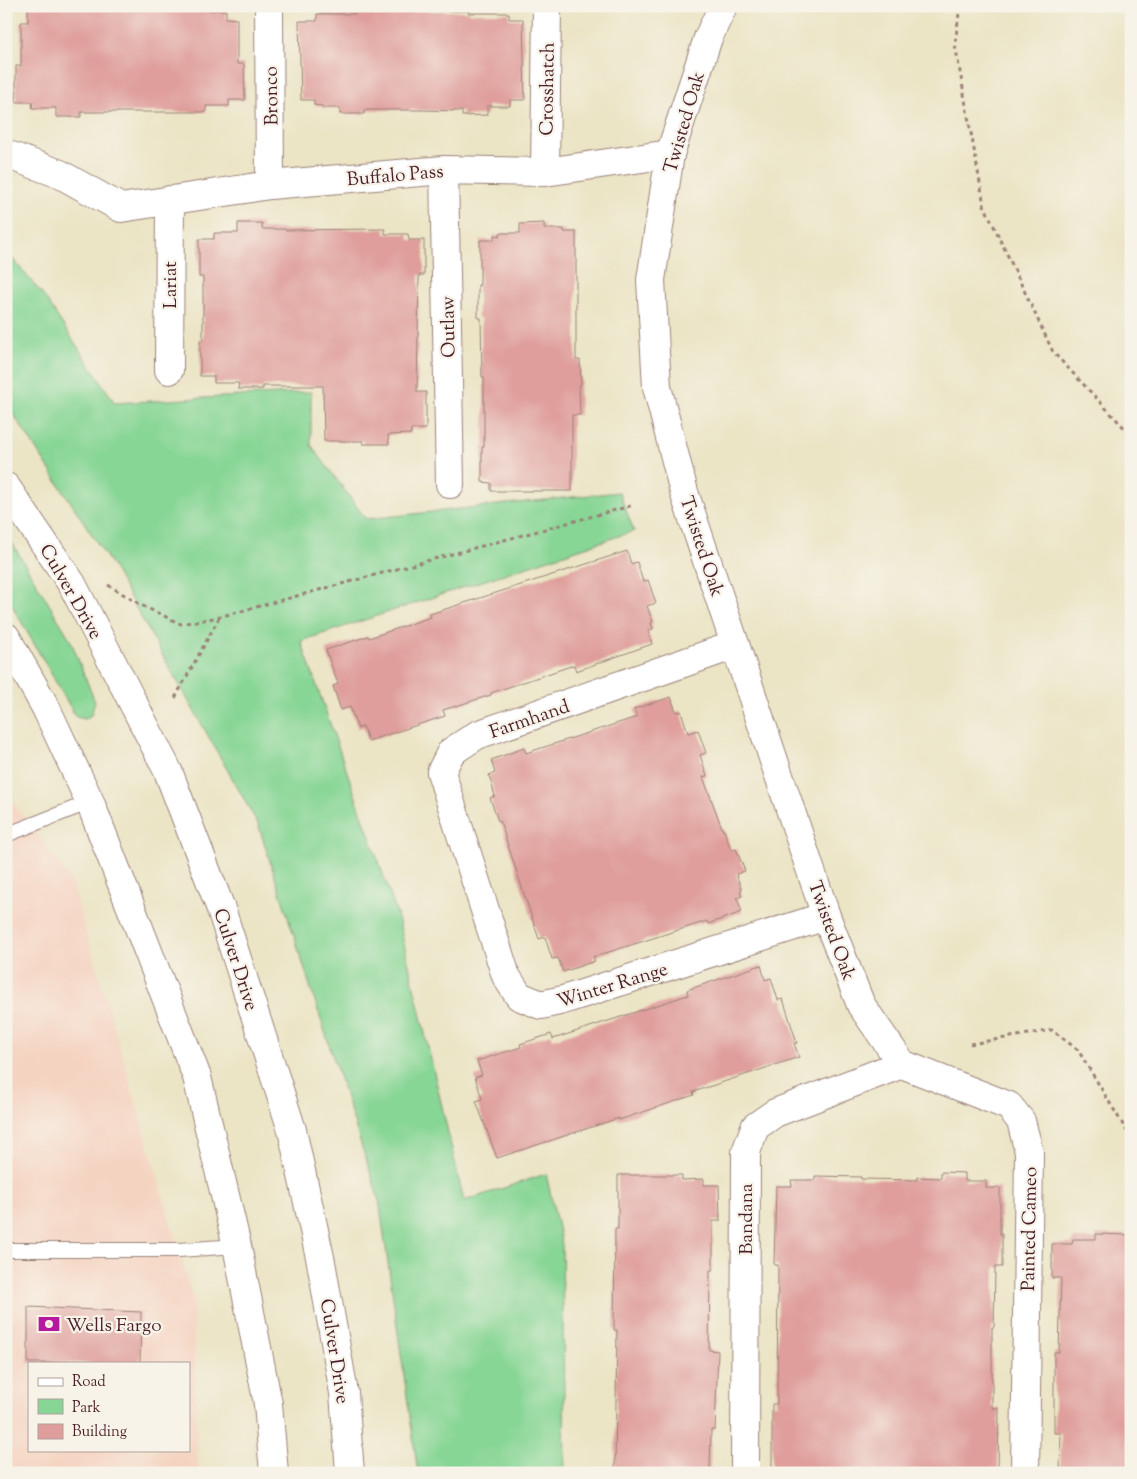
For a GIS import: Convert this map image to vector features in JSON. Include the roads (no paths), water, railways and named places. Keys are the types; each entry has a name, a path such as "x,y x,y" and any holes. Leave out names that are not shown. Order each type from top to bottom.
{"street":[{"name":"Bronco","path":"268,6 270,185"},
{"name":"Crosshatch","path":"545,172 547,6"},
{"name":"Twisted Oak","path":"723,6 708,38 670,154 651,280 657,387 684,492 826,916 861,1005 902,1064"},
{"name":"Buffalo Pass","path":"6,154 60,174 120,208 270,185 444,170 545,172 670,154"},
{"name":"Outlaw","path":"444,170 450,484"},
{"name":"Lariat","path":"169,370 170,200"},
{"name":"Culver Drive","path":"6,487 72,584 168,771 221,909 292,1130 321,1262 344,1393 350,1473"},
{"path":"6,637 46,708 90,802 197,1076 237,1246 268,1404 274,1473"},
{"name":"Farmhand","path":"474,878 441,772 451,752 477,735 736,645"},
{"name":"Winter Range","path":"474,878 506,976 520,996 541,1005 563,1000 826,916"},
{"name":"Bandana","path":"744,1473 746,1152 755,1127 775,1113 902,1064"},
{"name":"Painted Cameo","path":"902,1064 1009,1106 1021,1121 1029,1152 1025,1473"}],"lane":[{"path":"6,835 90,802"},
{"path":"6,1250 180,1250 237,1246"}],"place":[{"name":"Wells Fargo","path":"49,1324"}]}
